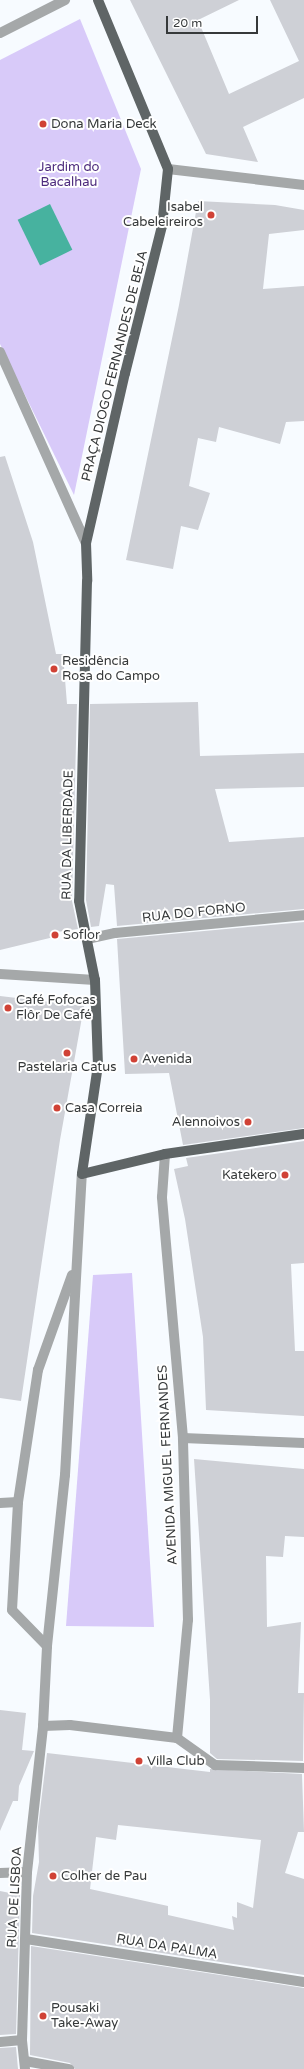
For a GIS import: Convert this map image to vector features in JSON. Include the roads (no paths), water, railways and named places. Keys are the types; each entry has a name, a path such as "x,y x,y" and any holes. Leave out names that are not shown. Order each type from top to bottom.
{"main road":[{"name":"PRAÇA DIOGO FERNANDES DE BEJA","path":"86,543 125,373 162,226 168,169 98,0"},
{"name":"RUA DA LIBERDADE","path":"82,1174 98,1065 95,980 79,901 87,581 86,543"},
{"path":"82,1174 165,1154 304,1134"}],"street":[{"path":"0,33 64,0"},
{"path":"168,169 304,185"},
{"path":"0,352 86,543"},
{"name":"RUA DO FORNO","path":"87,939 116,934 304,915"},
{"path":"0,974 95,980"},
{"name":"AVENIDA MIGUEL FERNANDES","path":"165,1154 162,1197 183,1438 188,1620 177,1738"},
{"path":"82,1174 65,1474 47,1646 43,1726 70,1725 177,1738 215,1765 304,1768"},
{"path":"47,1646 12,1610 18,1502 38,1370 76,1265"},
{"path":"183,1438 304,1442"},
{"path":"0,1503 18,1502"},
{"name":"RUA DE LISBOA","path":"25,2065 22,2040 27,1872 43,1726"},
{"path":"0,1873 27,1872"},
{"name":"RUA DA PALMA","path":"26,1938 304,1982"},
{"path":"0,2042 22,2040"},
{"path":"25,2065 69,2069"}],"place":[{"name":"Dona Maria Deck","path":"43,124"},
{"name":"Isabel Cabeleireiros","path":"211,215"},
{"name":"Residência Rosa do Campo","path":"54,669"},
{"name":"Soflor","path":"55,935"},
{"name":"Café Fofocas Flôr De Café","path":"8,1008"},
{"name":"Pastelaria Catus","path":"67,1053"},
{"name":"Avenida","path":"134,1059"},
{"name":"Casa Correia","path":"57,1108"},
{"name":"Alennoivos","path":"248,1122"},
{"name":"Katekero","path":"285,1175"},
{"name":"Villa Club","path":"139,1761"},
{"name":"Colher de Pau","path":"53,1876"},
{"name":"Pousaki Take-Away","path":"43,2016"}],"park label":[{"name":"Jardim do Bacalhau","path":"69,176"}]}
